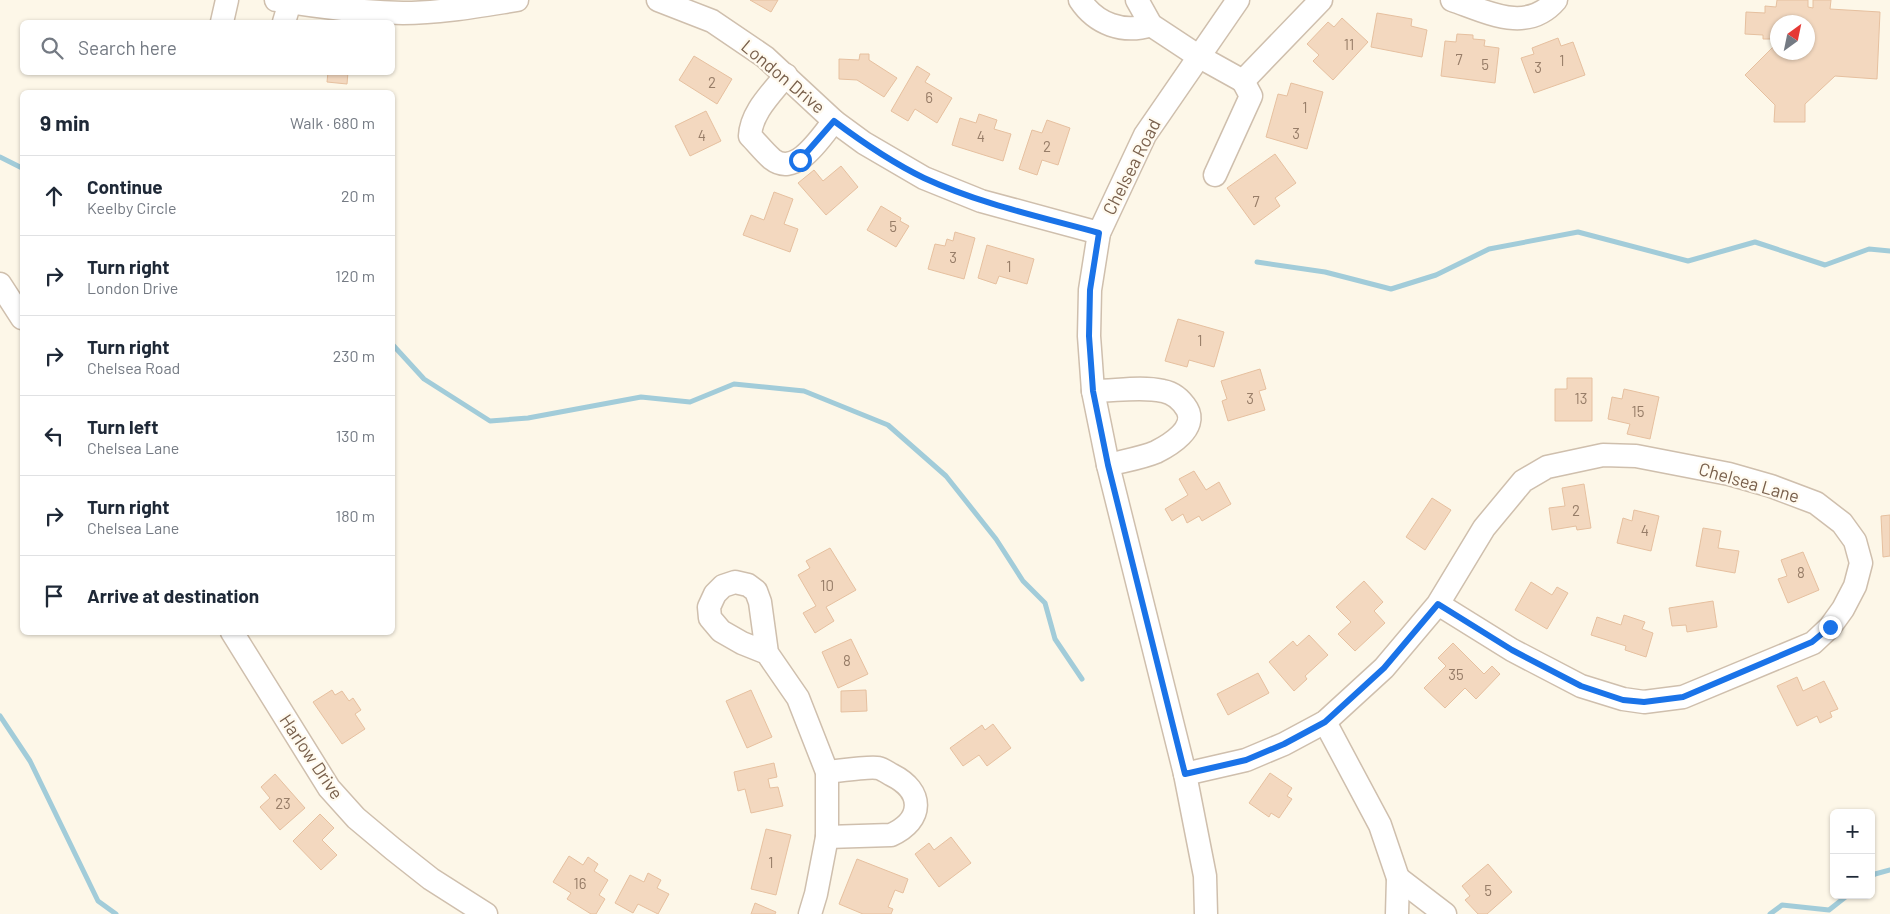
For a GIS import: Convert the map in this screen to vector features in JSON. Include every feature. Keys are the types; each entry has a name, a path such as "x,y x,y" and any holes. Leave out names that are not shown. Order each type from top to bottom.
{"street":[{"path":"222,20 227,0"},
{"path":"284,8 405,13 464,9 517,0"},
{"name":"London Drive","path":"658,0 712,21 765,57 834,121 864,143 924,178 981,201 1099,233"},
{"path":"1080,0 1088,12 1105,24 1138,29 1151,24"},
{"path":"1137,0 1151,24 1198,56 1243,81 1251,96 1215,175"},
{"name":"Chelsea Road","path":"1206,914 1205,876 1185,774 1108,465 1093,391 1089,336 1090,290 1099,233 1145,134 1238,0"},
{"path":"1243,81 1322,0"},
{"path":"1452,0 1514,19 1532,17 1548,9 1556,0"},
{"path":"786,75 750,125 750,136 773,160 788,164 800,160 834,121"},
{"path":"0,284 20,315"},
{"path":"1093,391 1164,391 1179,398 1188,412 1188,424 1182,436 1156,452 1108,465"},
{"name":"Chelsea Lane","path":"1185,774 1246,760 1284,744 1325,722 1384,668 1438,604 1484,528 1523,481 1547,467 1602,455 1636,456 1729,474 1771,486 1816,503 1842,523 1855,541 1861,563 1855,586 1843,609 1830,627 1812,642 1683,697 1644,702 1623,700 1581,686 1512,650 1438,604"},
{"name":"Harlow Drive","path":"234,635 329,788 356,818 431,879 486,914"},
{"path":"768,653 798,698 827,772 826,837 816,894 810,914"},
{"path":"1325,722 1380,825 1398,878 1397,914"},
{"path":"826,837 891,835 901,831 909,823 915,813 917,802 912,791 903,780 878,768 827,772"},
{"path":"1398,878 1445,914"}],"building":[{"path":"750,0 778,0 771,12"},
{"path":"1777,0 1808,0 1808,7 1813,8 1813,0 1831,0 1830,9 1880,12 1877,79 1835,76 1805,104 1805,122 1774,122 1775,105 1745,75 1770,50 1770,60 1815,60 1815,15 1770,15 1770,39 1763,39 1763,35 1745,34 1746,12 1765,13 1765,6 1776,7"},
{"path":"1377,13 1412,19 1411,26 1427,30 1422,57 1371,47"},
{"path":"1342,18 1368,42 1333,80 1313,61 1319,55 1307,44 1328,22 1334,27"},
{"path":"1457,34 1473,35 1473,39 1485,40 1484,46 1499,48 1495,83 1441,76 1445,41 1456,42"},
{"path":"1558,38 1561,46 1573,42 1585,75 1534,93 1521,58 1534,54 1532,48"},
{"path":"860,54 869,54 869,60 897,78 884,97 857,80 839,79 839,59 859,60"},
{"path":"694,56 732,79 717,104 679,80"},
{"path":"917,66 930,74 925,82 952,98 937,123 915,109 908,121 891,111"},
{"path":"328,75 348,75 347,84 327,82"},
{"path":"1291,83 1323,92 1307,149 1266,137 1278,94 1287,96"},
{"path":"706,111 721,141 690,156 675,126"},
{"path":"979,114 997,120 994,129 1011,134 1003,161 952,145 960,118 976,123"},
{"path":"1047,120 1070,128 1058,165 1042,160 1037,175 1019,169 1032,130 1042,133"},
{"path":"1275,154 1296,183 1275,198 1280,206 1254,225 1227,188"},
{"path":"841,166 858,187 826,215 798,183 814,170 823,181"},
{"path":"774,192 793,199 784,224 798,229 790,252 743,235 751,215 764,220"},
{"path":"881,206 901,218 900,221 909,226 896,247 867,230"},
{"path":"955,232 975,238 964,279 928,269 935,244 945,246 947,239 953,241"},
{"path":"987,245 1034,259 1027,284 999,276 996,284 978,278"},
{"path":"1178,319 1224,332 1214,367 1189,360 1187,367 1165,361"},
{"path":"1260,369 1266,389 1259,391 1265,410 1228,421 1222,401 1227,399 1221,381"},
{"path":"1567,378 1592,378 1592,421 1555,421 1555,389 1567,389"},
{"path":"1624,389 1659,397 1650,439 1627,434 1630,424 1608,419 1612,397 1622,399"},
{"path":"1194,471 1206,490 1219,482 1231,504 1202,521 1199,516 1187,523 1183,514 1172,521 1165,509 1188,495 1179,479"},
{"path":"1584,484 1591,528 1577,530 1576,526 1552,530 1549,508 1565,506 1562,488"},
{"path":"1432,498 1451,510 1425,550 1406,537"},
{"path":"1634,510 1659,516 1651,551 1617,543 1623,518 1632,521"},
{"path":"1890,515 1890,556 1883,557 1881,516"},
{"path":"1703,528 1721,531 1718,548 1739,551 1735,573 1696,566"},
{"path":"830,548 856,590 826,607 834,621 815,633 803,613 816,606 798,575 810,568 806,561"},
{"path":"1803,552 1819,590 1788,603 1778,579 1787,576 1781,560"},
{"path":"1364,581 1383,602 1374,611 1385,623 1355,651 1338,634 1351,622 1336,607"},
{"path":"1531,582 1552,595 1557,587 1568,593 1547,629 1515,610"},
{"path":"1713,601 1717,627 1687,632 1686,625 1672,626 1669,608"},
{"path":"1624,615 1645,622 1642,629 1653,633 1646,657 1625,650 1626,646 1591,635 1597,617 1621,625"},
{"path":"1309,635 1328,655 1305,676 1307,679 1294,691 1269,662 1293,641 1297,646"},
{"path":"851,639 868,674 838,688 822,652"},
{"path":"1453,643 1484,674 1492,666 1500,674 1476,699 1465,688 1445,708 1424,688 1446,666 1438,658"},
{"path":"1258,673 1269,693 1228,715 1217,694"},
{"path":"1797,677 1803,691 1824,681 1838,709 1830,712 1832,717 1820,723 1817,716 1797,726 1777,686"},
{"path":"332,690 335,695 342,691 349,701 353,698 361,710 355,714 365,729 342,744 313,702"},
{"path":"751,690 772,737 747,748 726,701"},
{"path":"866,690 867,711 841,712 841,691"},
{"path":"993,724 1011,748 987,766 979,755 963,766 950,748 982,725 985,730"},
{"path":"774,763 777,777 768,779 770,788 778,787 783,806 751,813 745,789 738,791 734,772"},
{"path":"1270,773 1292,788 1287,796 1292,799 1279,818 1271,813 1269,817 1249,803"},
{"path":"275,774 305,808 280,830 260,807 270,798 261,787"},
{"path":"320,814 334,828 322,840 337,855 321,870 293,841"},
{"path":"766,829 791,835 776,895 751,889"},
{"path":"951,837 971,863 939,887 915,854 929,843 934,850"},
{"path":"569,856 583,865 588,857 598,864 594,871 608,880 599,895 605,899 596,914 591,914 567,899 571,893 553,882"},
{"path":"857,859 908,879 903,893 895,890 888,907 893,909 891,914 863,914 839,904"},
{"path":"1488,864 1512,892 1487,914 1478,914 1465,900 1470,896 1462,886"},
{"path":"648,873 661,880 657,888 669,894 658,914 638,904 633,913 615,903 630,875 644,882"},
{"path":"755,903 776,912 775,914 751,914"}],"waterway":[{"path":"0,157 20,167"},
{"path":"1257,262 1325,272 1391,289 1436,275 1489,249 1578,232 1688,261 1755,242 1825,265 1869,249 1890,251"},
{"path":"395,347 424,379 490,421 528,418 641,397 690,402 734,384 804,391 888,425 946,476 996,539 1023,581 1045,603 1055,639 1082,679"},
{"path":"0,716 30,761 98,901 116,914"},
{"path":"1875,874 1890,870"},
{"path":"1770,914 1782,905 1829,910 1843,899"}],"route":[{"path":"800,160 834,121 864,143 924,178 981,201 1099,233 1090,290 1089,336 1093,391 1108,465 1185,774 1246,760 1284,744 1325,722 1384,668 1438,604 1512,650 1581,686 1623,700 1644,702 1683,697 1812,642 1830,627"}]}
